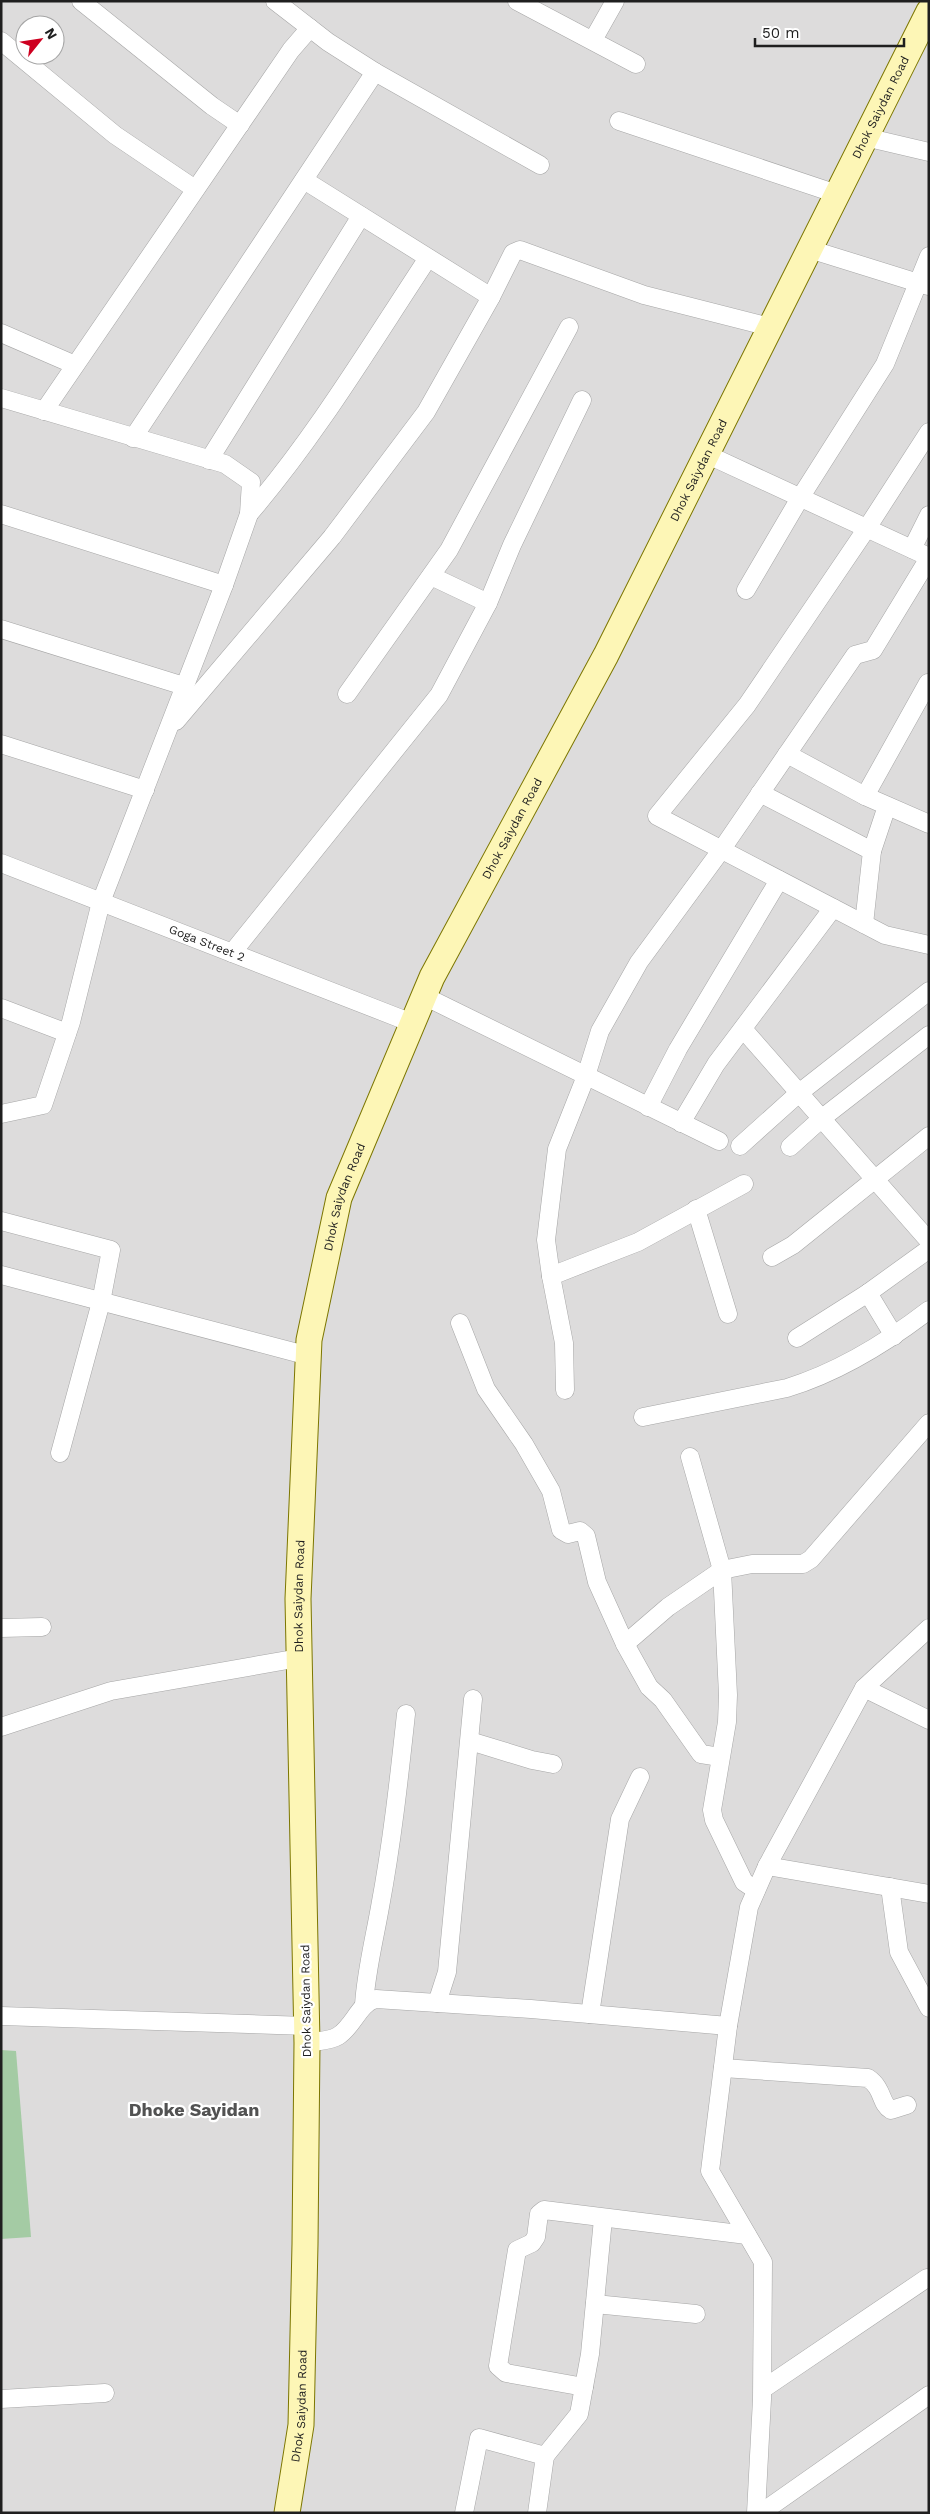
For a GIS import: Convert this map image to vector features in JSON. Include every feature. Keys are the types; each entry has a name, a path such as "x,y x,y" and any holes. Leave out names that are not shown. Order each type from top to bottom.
{"main road":[{"name":"Dhok Saiydan Road","path":"287,2513 301,2425 306,2244 307,2034 298,1599 309,1340 339,1198 432,977 606,655 929,11"}],"street":[{"path":"81,1 212,106 240,125"},
{"path":"275,1 310,28 375,72 540,165"},
{"path":"518,1 636,64"},
{"path":"593,40 615,1"},
{"path":"44,411 291,50 310,28"},
{"path":"1,41 115,135 195,189"},
{"path":"133,438 375,72"},
{"path":"619,121 837,194"},
{"path":"865,137 929,152"},
{"path":"304,180 491,297"},
{"path":"209,460 361,216"},
{"path":"169,729 332,537 426,412 491,297 513,252 520,250 644,295 770,327"},
{"path":"809,250 924,284"},
{"path":"746,590 800,498 885,364 924,284 929,256"},
{"path":"249,514 292,462 428,258"},
{"path":"347,694 449,550 569,327"},
{"path":"1,333 75,365"},
{"path":"1,398 225,464 251,482 249,514 224,585 101,902 67,1033 43,1105 1,1114"},
{"path":"232,953 439,695 488,603 512,545 582,400"},
{"path":"929,432 867,528 747,705 657,816 722,848 731,856 885,935 929,945"},
{"path":"565,1390 564,1343 550,1276 546,1240 557,1149 586,1076 600,1031 639,962 722,848 855,654 873,650 929,557 706,454"},
{"path":"1,514 224,585"},
{"path":"912,549 929,515"},
{"path":"431,576 488,603"},
{"path":"1,628 184,686"},
{"path":"865,796 929,683"},
{"path":"1,744 145,790"},
{"path":"787,754 865,796 929,824"},
{"path":"760,793 872,851"},
{"path":"864,924 872,851 887,806"},
{"name":"Goga Street 2","path":"1,863 412,1023"},
{"path":"648,1107 678,1049 779,880"},
{"path":"682,1123 716,1064 833,908"},
{"path":"740,1146 799,1093 929,991"},
{"path":"424,996 719,1141"},
{"path":"1,1008 67,1033"},
{"path":"743,1028 929,1241"},
{"path":"790,1147 821,1119 929,1035"},
{"path":"772,1258 792,1245 929,1136"},
{"path":"550,1276 638,1242 744,1184"},
{"path":"696,1209 728,1314"},
{"path":"1,1221 112,1250 101,1302 60,1453"},
{"path":"797,1338 868,1293 929,1249"},
{"path":"1,1275 308,1356"},
{"path":"868,1293 894,1336"},
{"path":"643,1417 787,1388 810,1381 882,1344 929,1310"},
{"path":"460,1323 486,1389 524,1444 551,1491 562,1530 568,1534 580,1532 586,1536 597,1582 625,1644 649,1687 663,1700 700,1754 720,1758"},
{"path":"625,1644 668,1607 722,1570 752,1564 803,1564 811,1559 929,1423"},
{"path":"690,1457 722,1570 728,1695 712,1810 714,1820 744,1882 756,1890"},
{"path":"1,1628 42,1627"},
{"path":"756,2513 763,2389 763,2262 710,2171 728,2026 749,1907 767,1866 864,1688 929,1628"},
{"path":"1,1727 110,1691 299,1658"},
{"path":"864,1688 929,1720"},
{"path":"437,2003 447,1972 473,1698"},
{"path":"1,2016 336,2037 352,2024 364,2005 366,1971 380,1908 406,1714"},
{"path":"470,1741 532,1760 553,1764"},
{"path":"590,2014 620,1820 640,1777"},
{"path":"767,1866 929,1894"},
{"path":"890,1887 899,1952 929,2008"},
{"path":"364,2005 376,1999 728,2026"},
{"path":"723,2068 868,2078 877,2084 887,2108 891,2110 907,2105"},
{"path":"584,2387 506,2373 498,2366 517,2250 532,2243 536,2237 539,2214 544,2210 603,2219 747,2235"},
{"path":"537,2513 545,2456 579,2414 595,2304 603,2219"},
{"path":"763,2389 927,2278"},
{"path":"595,2304 696,2314"},
{"path":"1,2399 105,2393"},
{"path":"761,2513 929,2396"},
{"path":"464,2513 479,2438 545,2456"}],"shaded area":[{"path":"1,1 929,1 929,2513 1,2513"}],"green space":[{"path":"1,2050 16,2051 31,2237 1,2239"}],"district":[{"name":"Dhoke Sayidan","path":"194,2110"}]}
